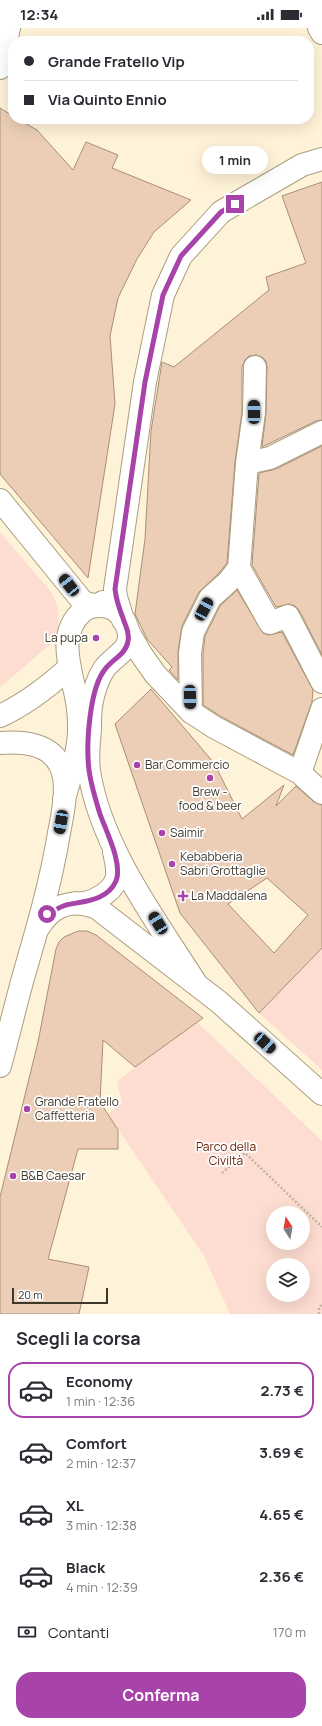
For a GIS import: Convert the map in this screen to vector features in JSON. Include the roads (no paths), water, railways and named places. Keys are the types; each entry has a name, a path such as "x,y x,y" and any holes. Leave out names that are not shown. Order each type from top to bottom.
{"street":[{"path":"0,68 9,28"},
{"path":"319,28 322,33"},
{"path":"197,985 135,886 111,840 100,814 89,770 91,707 101,674 106,667 122,653 127,645 126,626 116,597 115,589 145,382 163,295 181,256 221,212 302,165 322,159"},
{"path":"191,712 190,653 193,632 210,598 228,582 238,568 247,463 254,412 255,368"},
{"path":"247,463 270,458 322,432"},
{"path":"0,500 83,602 96,606 109,607 116,611 141,654 155,674 191,712 214,727 300,773 322,793"},
{"path":"238,568 270,624 288,616 322,682"},
{"path":"0,1066 38,928 53,866 64,799 72,770 79,731 78,709 68,651 69,631 74,621 86,608 96,606 109,597 115,589"},
{"path":"0,716 50,685 70,667"},
{"path":"300,773 322,709"},
{"path":"0,743 11,742 37,745 50,752 61,766 64,781 64,799"},
{"path":"38,928 47,914 65,905 97,898 108,892 116,881 117,867 111,840"},
{"path":"53,866 56,887 63,897 78,903 89,904 97,908 219,1002 322,1094"}],"place":[{"name":"La pupa","path":"96,638"},
{"name":"Bar Commercio","path":"137,765"},
{"name":"Brew - food & beer","path":"210,778"},
{"name":"Saimir","path":"162,833"},
{"name":"Kebabberia Sabri Grottaglie","path":"172,864"},
{"name":"La Maddalena","path":"183,896"},
{"name":"Grande Fratello Caffetteria","path":"27,1109"},
{"name":"B&B Caesar","path":"13,1176"}],"park label":[{"name":"Parco della Civiltà","path":"226,1154"}]}
